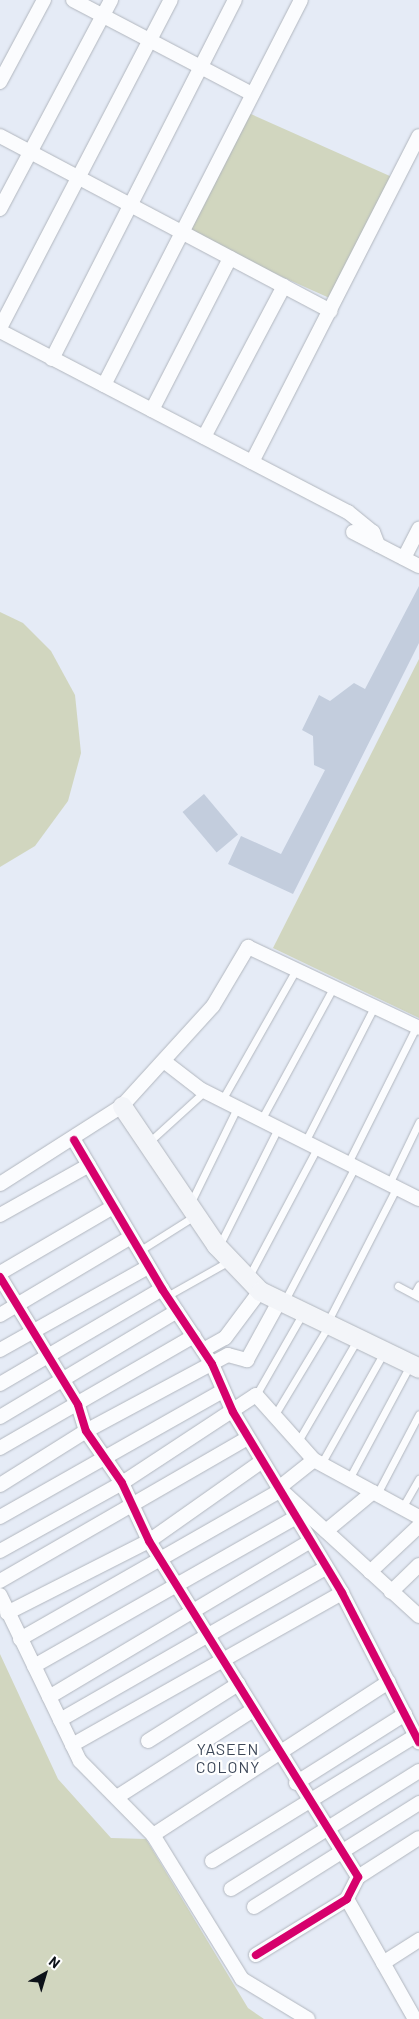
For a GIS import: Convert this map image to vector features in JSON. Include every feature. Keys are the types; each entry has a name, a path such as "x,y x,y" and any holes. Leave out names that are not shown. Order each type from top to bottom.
{"street":[{"path":"0,82 44,0"},
{"path":"73,0 252,94"},
{"path":"0,209 111,0"},
{"path":"171,0 0,329 52,359 348,512 373,532 378,545"},
{"path":"52,359 235,0"},
{"path":"104,385 301,0"},
{"path":"0,136 330,310"},
{"path":"252,462 419,136"},
{"path":"152,410 230,258"},
{"path":"204,437 284,286"},
{"path":"404,558 419,529"},
{"path":"353,532 419,566"},
{"path":"0,1184 74,1140 122,1106 165,1062 213,1006 248,947 418,1028"},
{"path":"165,1062 204,1092 419,1199"},
{"path":"122,1106 224,1254 254,1285 282,1301 329,1322 415,1366"},
{"path":"74,1140 164,1293 212,1364 233,1412 261,1462 281,1488 419,1616"},
{"path":"0,1215 89,1165"},
{"path":"0,1272 113,1207"},
{"path":"0,1315 131,1237"},
{"path":"0,1350 32,1329 148,1267"},
{"path":"0,1277 32,1329 46,1357 78,1405 86,1431 122,1483 130,1508 148,1541 210,1635 277,1752 325,1829 358,1877"},
{"path":"203,1350 225,1338 254,1285"},
{"path":"0,1384 164,1293"},
{"path":"0,1485 86,1431 212,1364 233,1354 249,1358 282,1301"},
{"path":"0,1417 61,1378 177,1311"},
{"path":"0,1448 78,1405 194,1336"},
{"path":"0,1517 223,1391"},
{"path":"0,1550 122,1483 233,1412 256,1395 296,1444 317,1462 419,1517"},
{"path":"0,1581 130,1508 248,1438"},
{"path":"8,1613 148,1541 261,1462"},
{"path":"20,1640 281,1488 317,1462"},
{"path":"281,1488 309,1542 342,1593 414,1727"},
{"path":"326,1531 375,1493"},
{"path":"34,1666 175,1584 296,1517"},
{"path":"370,1572 419,1526"},
{"path":"48,1696 309,1542"},
{"path":"391,1592 419,1565"},
{"path":"60,1720 326,1568"},
{"path":"72,1745 342,1593"},
{"path":"0,1595 20,1640 80,1761 153,1835 242,1979 308,2019"},
{"path":"153,1835 277,1752 389,1682"},
{"path":"148,1740 238,1684"},
{"path":"117,1797 253,1710"},
{"path":"296,1783 414,1727"},
{"path":"212,1861 308,1802 414,1727"},
{"path":"231,1889 419,1771"},
{"path":"254,1907 340,1851 419,1803"},
{"path":"256,1955 347,1899 358,1877 419,1838"},
{"path":"347,1899 415,2019"},
{"path":"383,1963 419,1940"}],"lane":[{"path":"222,1100 296,970"},
{"path":"261,1120 333,988"},
{"path":"254,1285 311,1145 374,1007"},
{"path":"282,1301 352,1165 418,1028"},
{"path":"148,1144 204,1092"},
{"path":"139,1251 193,1210 237,1108"},
{"path":"274,1416 329,1322 393,1186 419,1122"},
{"path":"164,1293 224,1254 278,1128"},
{"path":"398,1286 417,1296 419,1285"},
{"path":"256,1395 304,1310"},
{"path":"296,1444 358,1338"},
{"path":"317,1462 384,1351"},
{"path":"349,1479 415,1366"},
{"path":"375,1493 419,1414"},
{"path":"402,1508 419,1478"}],"green space":[{"path":"244,111 397,179 341,303 189,235"},
{"path":"0,612 23,623 51,651 75,695 81,753 68,801 35,846 0,867"},
{"path":"419,659 419,1018 273,948"},
{"path":"0,1654 58,1779 111,1838 146,1839 248,2008 264,2019 0,2019"}],"building":[{"path":"419,586 419,643 293,894 228,864 241,836 281,854 325,770 314,765 313,736 302,730 319,695 330,701 354,683 365,689"},
{"path":"204,794 238,835 217,853 183,812"}],"cycle path":[{"path":"74,1140 162,1289 212,1364 233,1412 342,1593 419,1742"},
{"path":"0,1277 78,1405 86,1431 122,1483 149,1541 358,1877 347,1899 256,1955"}],"district":[{"name":"YASEEN COLONY","path":"228,1758"}]}
